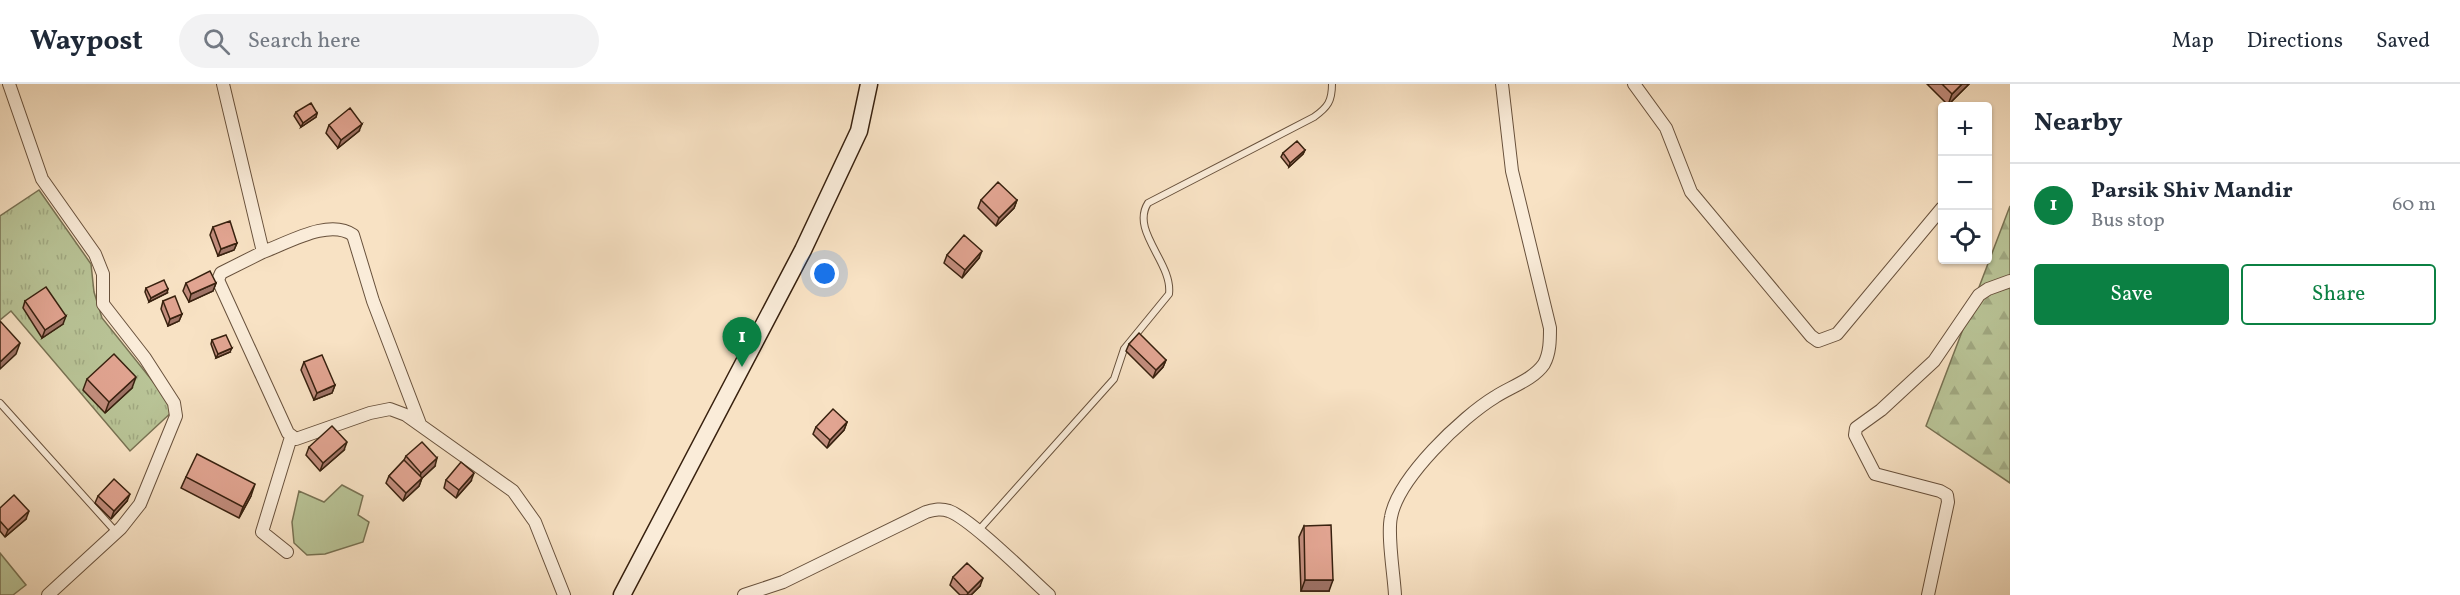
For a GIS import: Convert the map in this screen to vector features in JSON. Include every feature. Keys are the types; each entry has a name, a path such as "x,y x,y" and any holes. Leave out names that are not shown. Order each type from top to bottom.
{"street":[{"path":"9,84 42,179 95,254 104,274 103,304 145,358 174,403 176,416 140,504 116,533 48,595"},
{"path":"223,84 263,252"},
{"path":"622,595 803,250 859,131 869,84"},
{"path":"1395,595 1391,517 1408,481 1435,447 1481,406 1531,376 1544,364 1550,347 1550,328 1512,171 1502,84"},
{"path":"1634,84 1666,128 1691,192 1811,336 1818,340 1837,334 1940,210"},
{"path":"287,552 262,532 291,438 218,280 221,273 263,252 331,228 345,229 353,235 373,301 420,424"},
{"path":"1928,595 1948,502 1947,495 1940,491 1875,474 1855,435 1856,428 1875,415 1941,354 1979,295 1988,289 2010,282"},
{"path":"291,438 296,439 370,413 390,409 406,415 513,491 535,522 564,595"},
{"path":"744,595 783,582 926,512 939,509 950,512 977,531 1049,595"}],"lane":[{"path":"977,531 1114,379 1124,349 1169,294 1168,275 1143,223 1142,213 1148,204 1314,117 1325,109 1332,98 1332,84"},
{"path":"0,403 116,533"}],"green space":[{"path":"39,190 91,264 94,292 102,318 175,409 130,451 11,311 0,320 0,216"},
{"path":"2010,206 2010,483 1926,426 1988,264 1992,264 1992,253"},
{"path":"342,485 363,496 358,515 369,522 363,542 325,554 307,555 294,543 292,522 299,491 324,502"},
{"path":"0,553 26,585 13,595 0,595"}],"building":[{"path":"1942,84 1962,84 1952,94"},
{"path":"311,103 317,113 303,123 296,112"},
{"path":"350,108 362,124 341,140 329,125"},
{"path":"1297,141 1305,150 1290,163 1283,153"},
{"path":"998,182 1017,200 999,218 981,200"},
{"path":"230,221 237,243 221,249 213,227"},
{"path":"964,235 982,251 965,270 947,255"},
{"path":"210,271 216,283 191,294 186,283"},
{"path":"164,280 168,289 151,298 146,288"},
{"path":"46,287 66,316 45,330 25,301"},
{"path":"175,296 182,314 170,319 163,301"},
{"path":"0,321 20,343 0,362"},
{"path":"1139,333 1166,360 1156,370 1129,344"},
{"path":"226,335 232,348 218,354 212,340"},
{"path":"114,354 136,377 109,402 87,379"},
{"path":"322,355 335,385 317,393 304,362"},
{"path":"833,409 847,422 830,440 816,427"},
{"path":"332,426 347,442 323,463 309,447"},
{"path":"422,442 437,458 421,473 406,456"},
{"path":"197,454 255,484 243,507 186,477"},
{"path":"404,460 422,478 406,493 389,476"},
{"path":"461,462 474,473 459,490 446,480"},
{"path":"114,479 130,494 114,511 98,496"},
{"path":"14,495 29,511 8,530 0,521 0,508"},
{"path":"1331,525 1333,580 1305,580 1304,526"},
{"path":"967,563 983,578 968,593 953,577"}],"place":[{"name":"Parsik Shiv Mandir","path":"742,367"}]}
